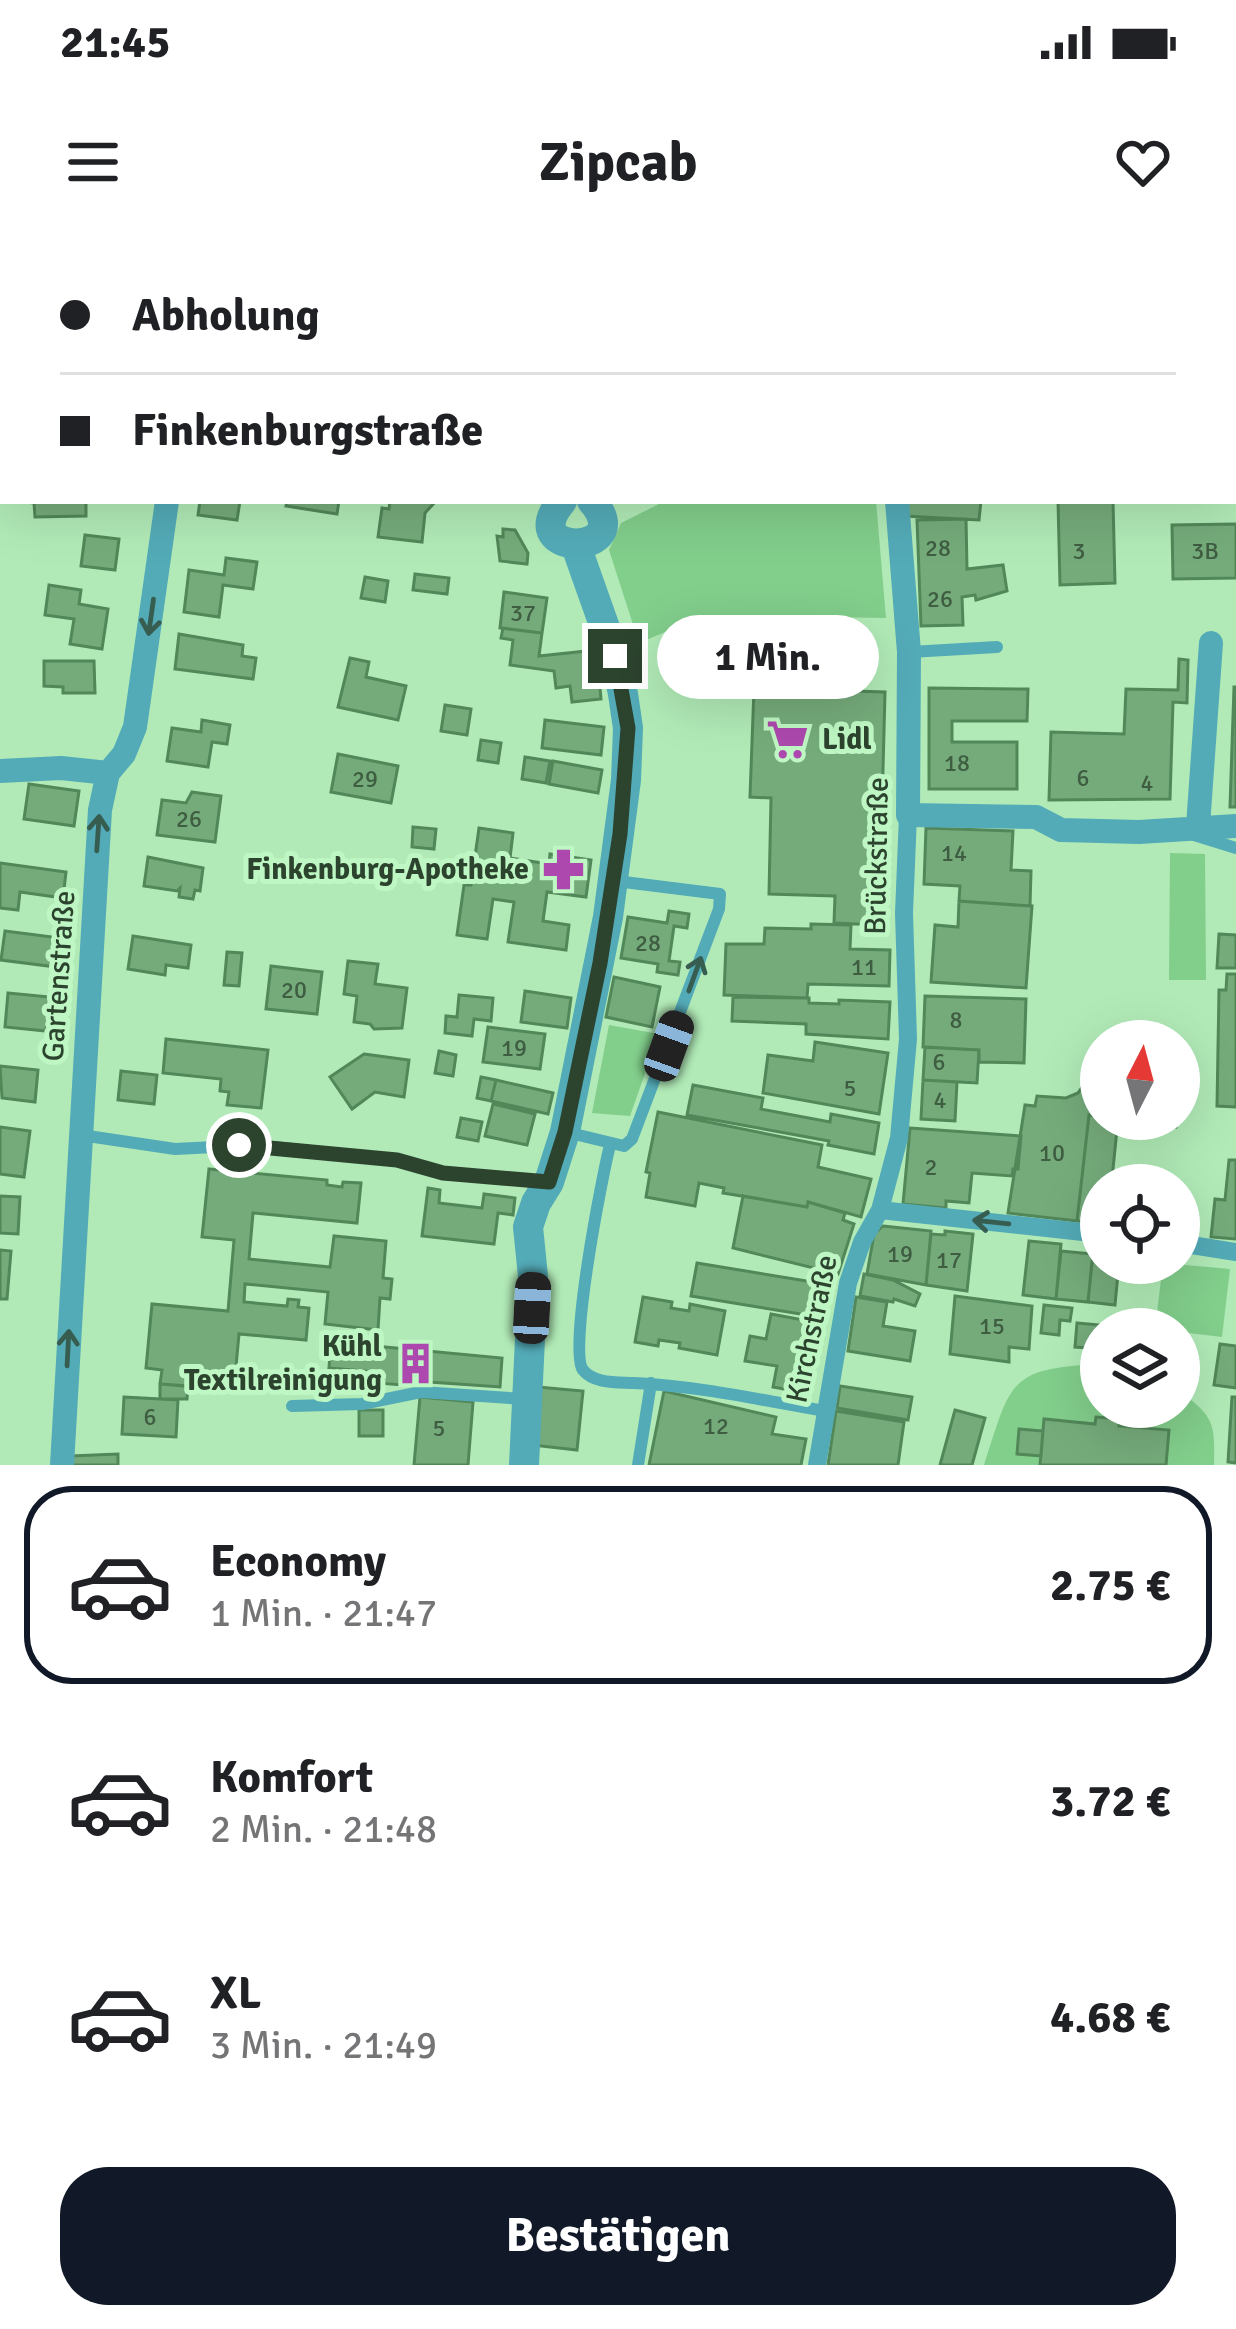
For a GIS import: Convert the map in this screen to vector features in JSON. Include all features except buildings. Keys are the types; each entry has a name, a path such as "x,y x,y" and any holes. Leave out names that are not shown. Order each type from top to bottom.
{"street":[{"name":"Gartenstraße","path":"62,1465 100,810 108,773 124,754 135,727 167,504"},
{"path":"524,1465 533,1276 528,1227 565,1132 613,881 628,728 615,656 576,546 555,535 552,515 557,504"},
{"path":"576,546 598,535 602,504"},
{"name":"Brückstraße","path":"880,1210 899,1138 908,1040 904,913 909,652 897,504"},
{"path":"1190,828 1211,643"},
{"path":"0,771 85,768 108,773"},
{"path":"908,815 1036,817 1061,830 1236,826"},
{"path":"880,1210 1080,1232"},
{"name":"Kirchstraße","path":"817,1465 848,1283 862,1242 880,1210"},
{"path":"1200,1246 1236,1252"}],"lane":[{"path":"909,652 997,647"},
{"path":"1190,828 1210,842 1236,848"},
{"path":"565,1132 624,1146 639,1127 719,909 720,894 613,881"},
{"path":"79,1135 175,1149 254,1144 397,1160 443,1173 549,1182"},
{"path":"610,1145 576,1354 586,1375 825,1411"},
{"path":"638,1465 651,1383"},
{"path":"292,1406 362,1404 421,1392 525,1399"}],"green space":[{"path":"659,504 876,504 886,618 706,615 639,643 609,550 621,523"},
{"path":"1170,853 1205,854 1206,980 1169,980"},
{"path":"609,1025 659,1034 630,1116 592,1113"},
{"path":"1200,1266 1230,1269 1222,1337 1200,1334 1200,1308 1158,1308 1160,1284 1200,1284"},
{"path":"1080,1365 1080,1428 1200,1428 1200,1408 1213,1430 1214,1465 984,1465 1008,1398 1018,1385 1030,1376"}],"place":[{"name":"Lidl","path":"788,739"},
{"name":"Finkenburg-Apotheke","path":"563,869"},
{"name":"Kühl Textilreinigung","path":"416,1363"}],"route":[{"path":"239,1145 397,1160 443,1173 549,1182 565,1132 600,963 620,834 628,728 615,656"}]}
